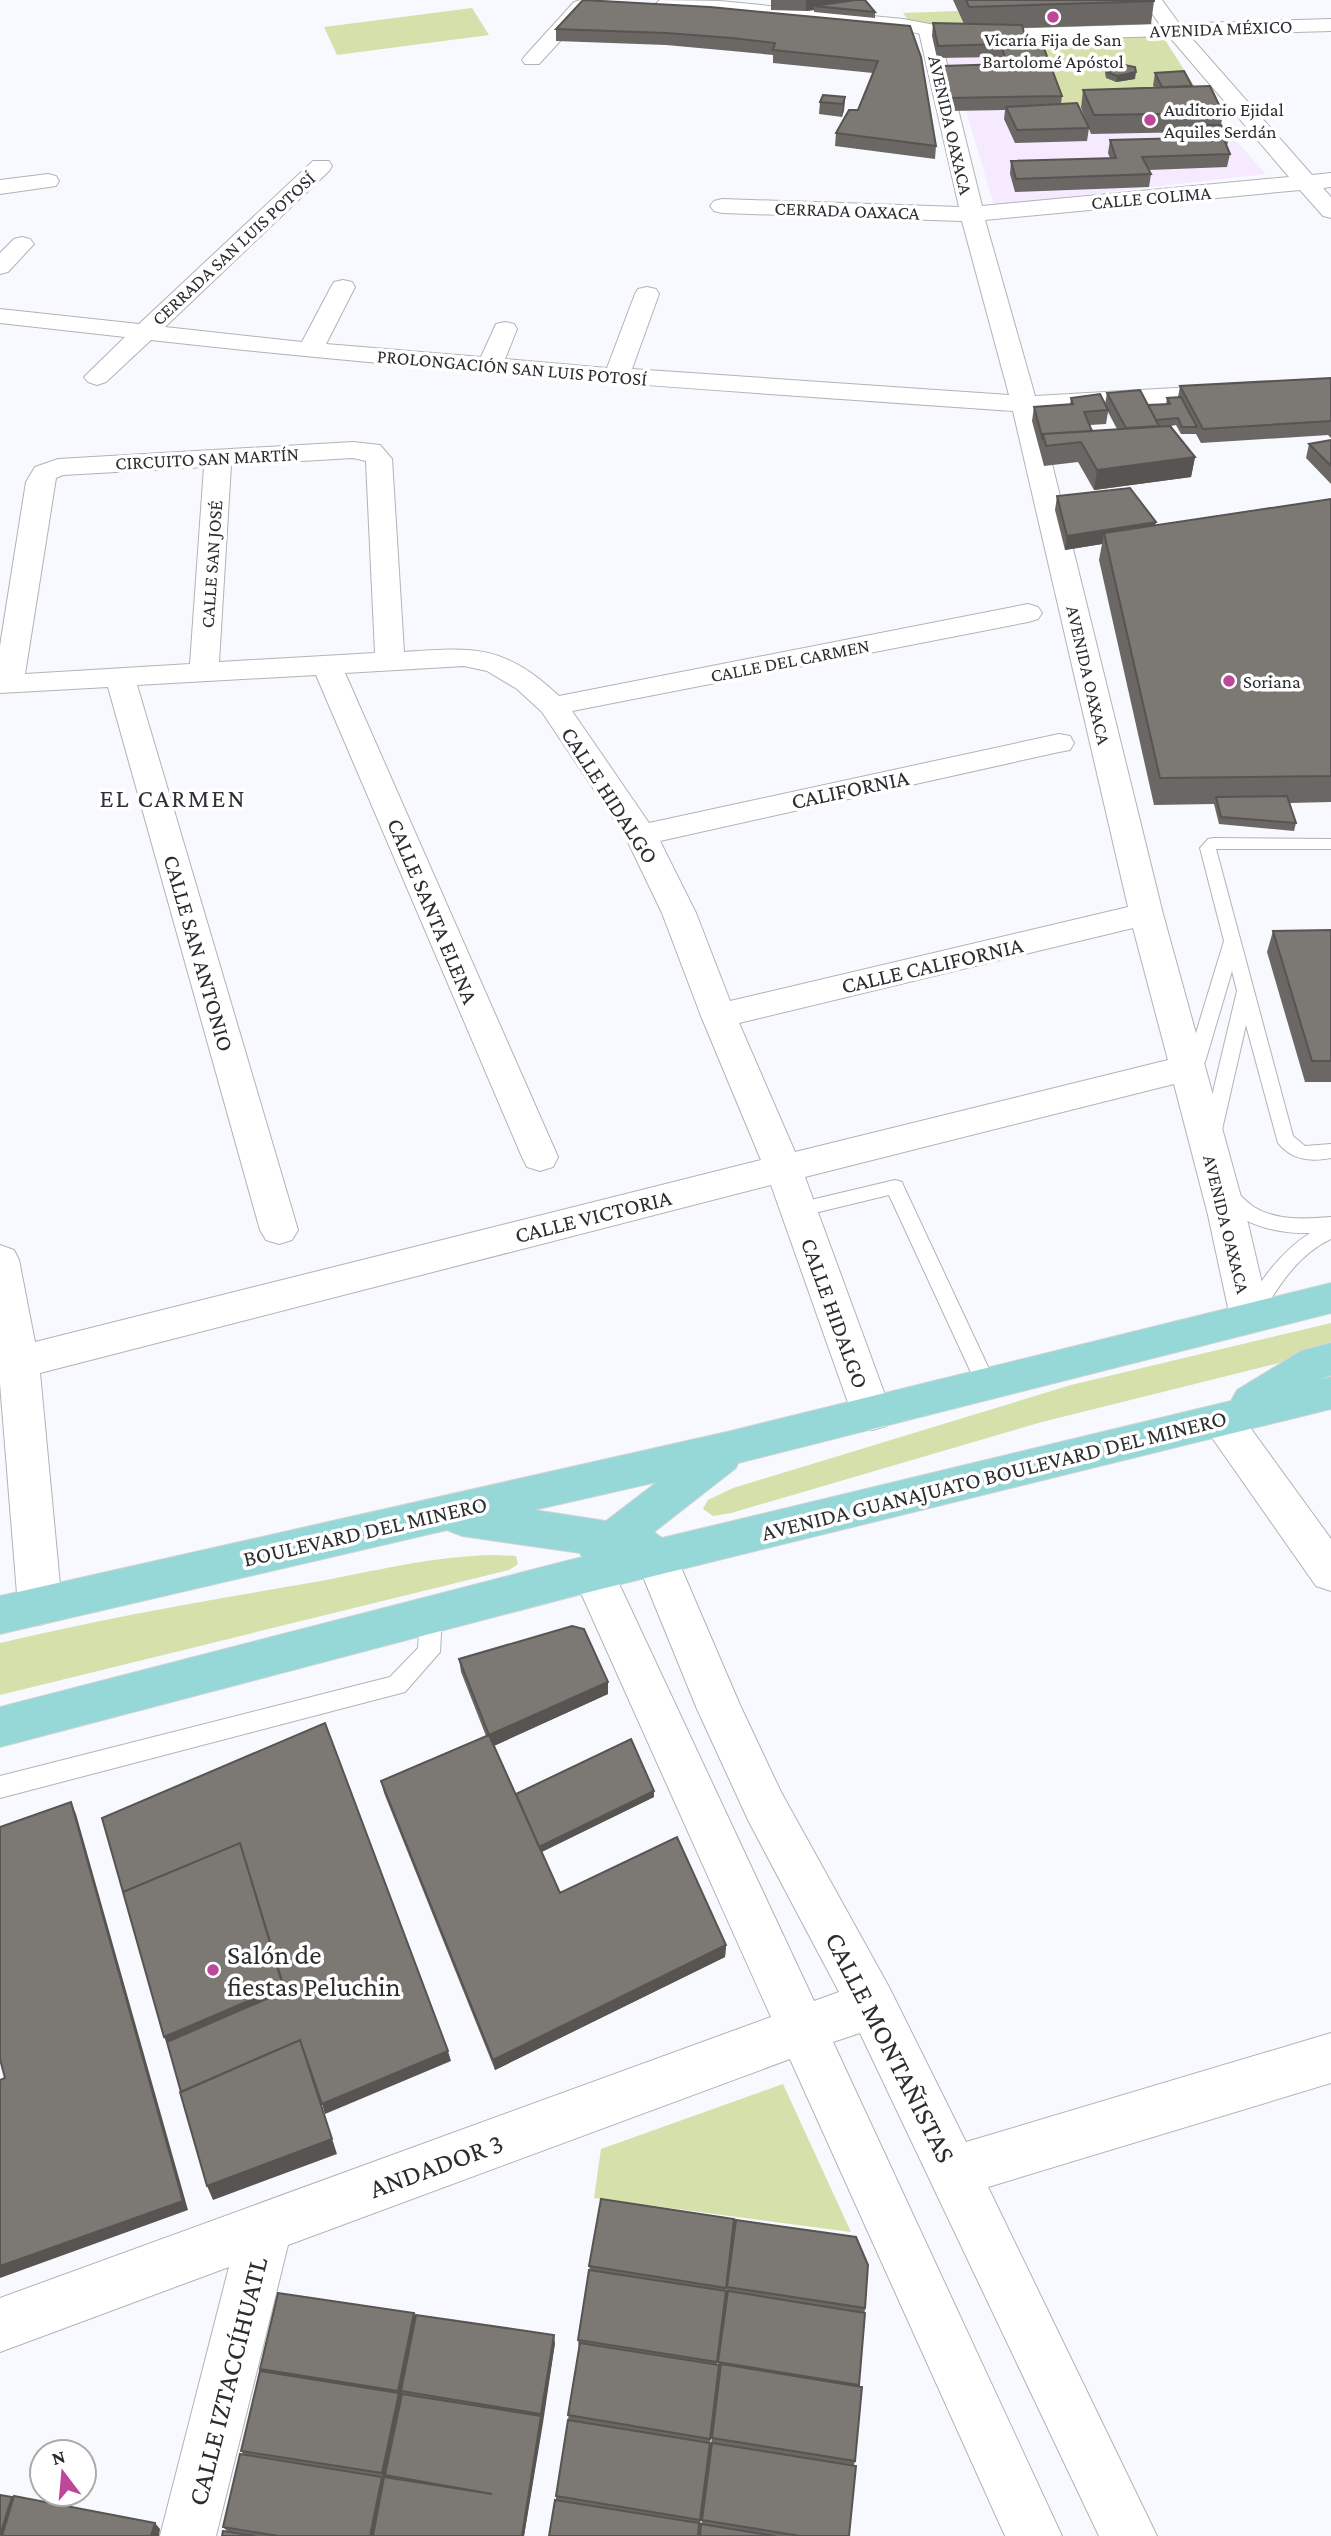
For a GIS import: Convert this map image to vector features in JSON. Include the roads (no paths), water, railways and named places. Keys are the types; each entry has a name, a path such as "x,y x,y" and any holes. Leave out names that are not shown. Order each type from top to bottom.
{"main road":[{"path":"0,1727 431,1615 602,1556 731,1448 1331,1298"},
{"path":"1222,1420 1315,1363 1331,1359"},
{"name":"AVENIDA GUANAJUATO BOULEVARD DEL MINERO","path":"656,1557 1331,1394"},
{"name":"BOULEVARD DEL MINERO","path":"20,1610 731,1448"},
{"path":"439,1515 602,1556 656,1557"}],"street":[{"path":"884,0 902,25"},
{"path":"1152,0 1174,30 1331,211"},
{"path":"532,60 581,6 606,3"},
{"name":"AVENIDA MÉXICO","path":"640,4 720,7 902,25 962,36 1329,27"},
{"name":"AVENIDA OAXACA","path":"929,32 972,214 1024,404 1146,914 1188,1068 1250,1317"},
{"name":"CERRADA SAN LUIS POTOSÍ","path":"97,377 321,166"},
{"name":"CALLE COLIMA","path":"972,214 1331,180"},
{"path":"0,187 48,181"},
{"name":"CERRADA OAXACA","path":"722,206 972,214"},
{"path":"0,267 22,244"},
{"path":"310,350 342,287"},
{"path":"617,376 647,294"},
{"name":"PROLONGACIÓN SAN LUIS POTOSÍ","path":"0,316 310,350 617,376 1024,404 1331,387"},
{"path":"490,365 505,329"},
{"name":"CIRCUITO SAN MARTÍN","path":"4,683 40,482 45,472 58,467 218,456 371,451 379,459 390,662"},
{"name":"CALLE SAN JOSÉ","path":"204,671 218,456"},
{"name":"CALLE DEL CARMEN","path":"553,706 1028,613"},
{"name":"CALLE HIDALGO","path":"4,683 464,657 497,664 528,683 553,706 641,835 679,913 718,1016 784,1170 872,1414"},
{"name":"CALLE SANTA ELENA","path":"327,665 540,1157"},
{"name":"CALLE SAN ANTONIO","path":"120,677 279,1230"},
{"name":"CALIFORNIA","path":"641,835 1059,743"},
{"name":"CALLE CALIFORNIA","path":"718,1016 1146,914"},
{"name":"CALLE VICTORIA","path":"10,1365 540,1229 1188,1068"},
{"path":"0,1260 10,1365 20,1610"},
{"path":"1222,1420 1331,1573"},
{"path":"602,1556 803,2031 1034,2536"},
{"name":"CALLE MONTAÑISTAS","path":"656,1557 719,1709 765,1807 872,2004 1129,2536"},
{"name":"ANDADOR 3","path":"0,2325 872,2004"},
{"path":"953,2172 1331,2058"},
{"name":"CALLE IZTACCÍHUATL","path":"188,2536 266,2227"}],"lane":[{"path":"1331,844 1214,844 1208,848 1284,1138 1292,1148 1303,1154 1331,1152"},
{"path":"1188,1068 1196,1062 1232,941"},
{"path":"1245,990 1213,1166 1235,1203 1256,1218 1293,1225 1331,1224"},
{"path":"798,1210 895,1187 987,1386"},
{"path":"1250,1317 1275,1275 1292,1255 1331,1231"},
{"path":"0,1787 397,1685 429,1652 431,1615"}],"place":[{"name":"Vicaría Fija de San Bartolomé Apóstol","path":"1053,17"},
{"name":"Auditorio Ejidal Aquiles Serdán","path":"1150,120"},
{"name":"Soriana","path":"1229,681"},
{"name":"Salón de fiestas Peluchin","path":"213,1970"}],"district":[{"name":"EL CARMEN","path":"173,798"}]}
